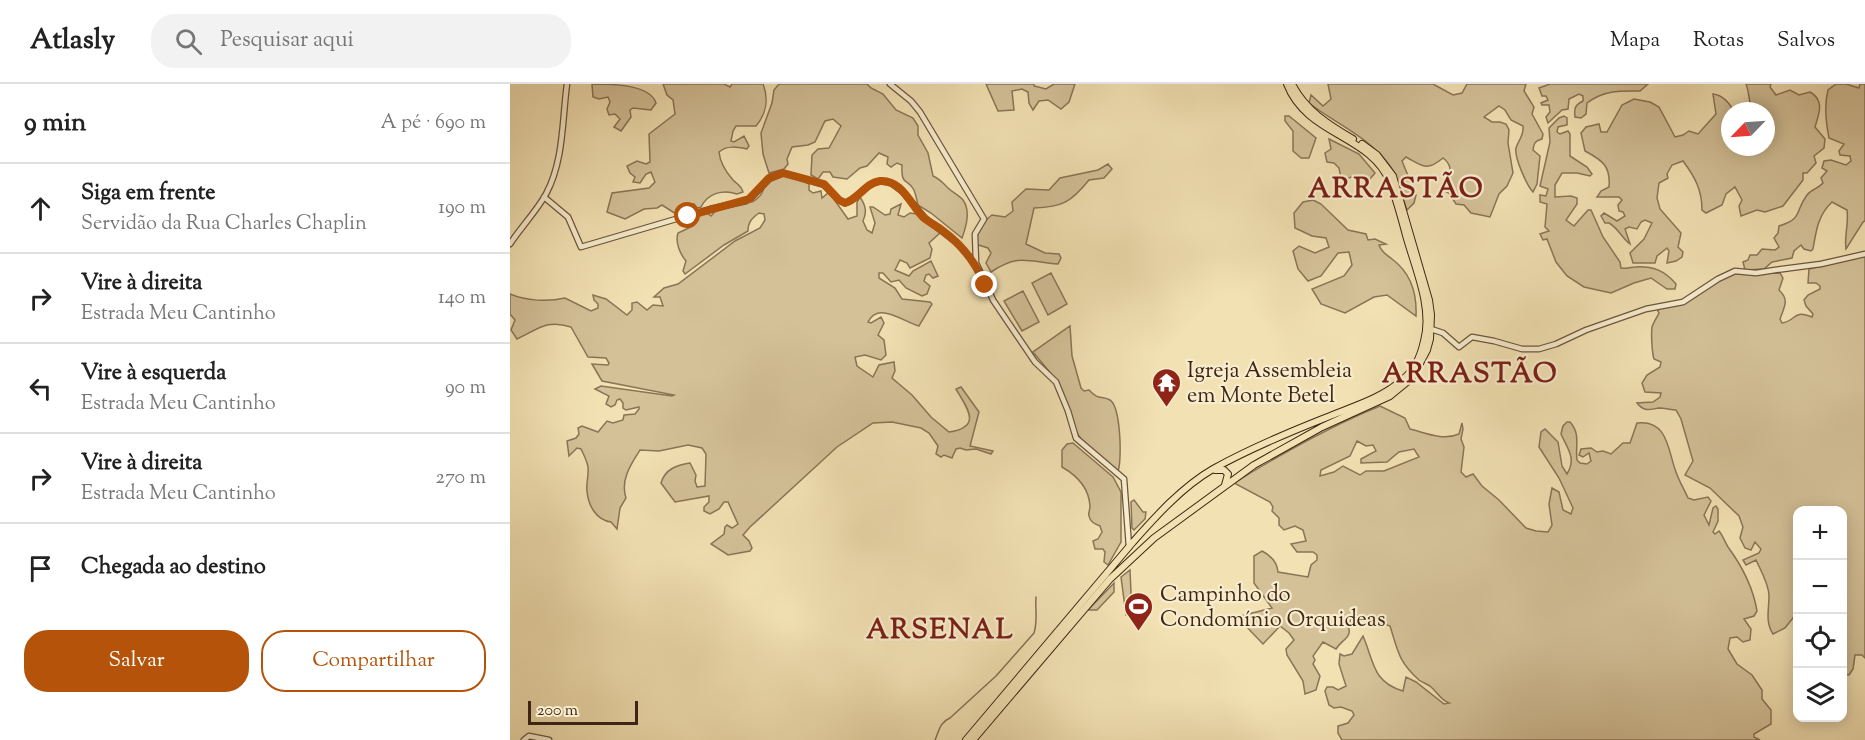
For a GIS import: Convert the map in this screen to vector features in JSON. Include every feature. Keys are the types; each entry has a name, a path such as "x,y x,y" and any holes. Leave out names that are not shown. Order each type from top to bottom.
{"highway":[{"path":"966,740 1129,547 1168,504 1191,484 1211,470 1257,447 1390,390 1412,370 1425,340 1424,300 1395,198 1385,172 1360,147 1324,128 1311,117 1301,107 1287,84"},
{"path":"973,740 1110,579 1154,538 1254,465 1305,436 1377,403 1402,388 1412,378 1427,350 1431,328 1427,294 1397,188 1389,170 1368,148 1322,119 1305,104 1292,84"},
{"path":"1211,470 1226,472 1228,479 1225,486"}],"street":[{"path":"510,244 544,198 551,183 559,155 567,84"},
{"path":"890,84 911,101 920,112 984,219 975,234 977,265"},
{"path":"544,198 568,217 581,247 749,199 769,178 780,173 824,184 839,200 845,203 871,184 880,181 891,183 903,192 925,218 957,243 977,265 993,300 1035,362 1056,382 1076,438 1124,479 1129,547"},
{"path":"1431,328 1443,333 1459,347 1472,337 1522,350 1539,349 1646,309 1683,302 1718,279 1735,272 1756,273 1821,264 1865,254"},
{"path":"524,740 530,736 549,740"}],"shaded area":[{"path":"592,84 629,86 646,92 656,103 651,110 633,108 630,110 631,117 621,131 614,127 620,119 615,114 609,115 608,97 599,99 593,97"},
{"path":"663,84 724,84 730,87 732,84 763,84 766,101 764,111 756,126 736,126 733,131 731,141 734,142 744,136 749,146 747,149 729,147 719,152 726,171 743,192 716,193 708,198 701,207 697,208 694,204 688,204 676,214 662,205 657,208 644,209 625,219 607,212 612,193 649,188 655,182 651,172 646,174 640,183 633,182 635,177 627,166 637,161 646,164 650,162 649,134 675,114 673,100 667,95"},
{"path":"779,84 867,84 883,94 896,110 913,118 918,126 918,135 928,153 933,176 960,197 965,204 967,219 962,238 918,205 914,190 904,179 902,165 897,163 891,167 887,164 888,157 879,153 867,166 860,168 847,179 833,177 830,172 823,172 818,179 811,175 812,155 818,149 829,148 841,126 833,119 825,121 815,142 792,147 787,159 788,164 784,169 769,173 763,154 761,133 772,103 774,90"},
{"path":"986,84 1034,84 1034,86 1046,89 1054,84 1075,84 1069,102 1061,109 1048,100 1039,101 1033,110 1029,103 1028,92 1022,89 1012,91 1014,110 998,111"},
{"path":"1328,84 1433,84 1453,95 1462,93 1467,84 1526,84 1524,91 1534,107 1532,114 1543,134 1542,139 1534,144 1533,148 1540,156 1537,184 1533,192 1522,171 1516,152 1523,126 1511,120 1505,110 1499,106 1484,117 1492,122 1506,124 1509,130 1508,143 1513,173 1507,186 1499,194 1490,217 1471,213 1464,205 1456,204 1449,193 1443,190 1444,183 1449,179 1450,170 1443,158 1428,166 1406,157 1402,161 1416,195 1414,203 1407,210 1395,176 1382,156 1362,139 1309,103 1311,95 1323,106 1331,99"},
{"path":"1550,84 1648,84 1640,91 1612,92 1593,99 1587,103 1586,114 1581,118 1575,117 1577,105 1583,101 1583,96 1579,94 1569,99 1568,109 1562,110 1548,123 1546,117 1550,112 1549,105 1541,103 1548,100 1546,96 1542,96 1539,88"},
{"path":"1746,84 1771,84 1770,87 1776,95 1790,90 1799,95 1810,92 1815,95 1820,108 1815,127 1825,139 1824,148 1814,156 1816,163 1807,173 1803,173 1803,180 1783,206 1765,212 1757,210 1741,216 1739,206 1742,200 1735,187 1726,194 1722,205 1706,213 1702,210 1697,184 1683,161 1672,165 1667,174 1668,178 1659,183 1657,198 1660,209 1681,233 1678,247 1683,252 1682,257 1667,263 1669,251 1667,248 1657,256 1655,263 1633,263 1630,253 1644,239 1652,223 1645,220 1637,229 1629,227 1625,229 1630,244 1612,225 1605,223 1601,216 1604,213 1617,221 1625,216 1619,211 1618,205 1622,200 1619,197 1597,197 1601,191 1609,187 1607,169 1601,161 1585,151 1581,133 1586,127 1599,124 1601,132 1607,132 1622,105 1634,99 1650,102 1659,107 1675,137 1689,131 1698,134 1716,114 1713,94 1728,102 1721,102 1721,156 1775,156 1775,102 1750,102"},
{"path":"1836,84 1859,88 1860,84 1865,84 1865,221 1846,249 1847,210 1832,202 1821,218 1811,251 1804,249 1801,245 1794,251 1792,258 1772,262 1764,269 1745,270 1743,262 1748,260 1750,255 1757,255 1762,249 1775,250 1779,247 1774,238 1779,226 1792,220 1798,214 1810,191 1823,183 1821,178 1827,171 1822,168 1824,161 1831,160 1846,165 1851,161 1850,156 1840,155 1839,151 1844,144 1829,138 1826,114 1827,96 1828,90"},
{"path":"1285,116 1289,116 1316,138 1309,158 1301,158 1293,151 1293,131 1285,121"},
{"path":"1564,116 1567,118 1567,125 1558,127 1557,132 1560,134 1568,131 1570,156 1587,167 1592,174 1590,176 1562,173 1555,185 1555,197 1577,198 1577,204 1566,220 1574,226 1588,210 1591,210 1603,237 1620,262 1621,268 1653,268 1667,275 1676,284 1675,289 1667,289 1651,278 1611,293 1584,287 1567,276 1556,262 1547,239 1543,240 1540,234 1549,231 1545,227 1547,204 1540,202 1540,195 1546,196 1548,189 1540,186 1550,142 1549,128"},
{"path":"1329,139 1359,154 1375,173 1370,179 1356,175 1341,178 1339,168 1334,163 1327,162 1325,153 1331,149"},
{"path":"1108,164 1112,169 1104,178 1089,180 1077,194 1066,202 1034,208 1026,244 1045,253 1059,254 1061,258 1058,264 1024,260 1009,262 991,272 986,263 991,253 988,248 975,244 981,228 992,215 1005,217 1013,211 1012,202 1026,189 1049,190 1060,178 1098,170"},
{"path":"792,175 809,184 809,190 813,193 821,191 822,198 828,193 831,195 848,219 857,216 857,202 860,197 865,209 863,221 867,230 872,233 875,223 870,207 885,215 890,214 891,209 901,204 898,215 904,217 910,213 917,214 941,232 929,243 932,249 930,258 910,268 907,263 900,260 895,270 909,276 913,271 931,261 938,276 933,278 929,274 926,275 924,281 930,286 927,294 922,296 906,288 899,280 891,282 883,273 879,273 879,278 895,288 902,299 932,304 919,326 885,313 872,316 868,322 871,323 881,317 884,323 878,335 884,340 886,355 881,360 865,355 855,357 857,366 873,377 879,365 894,362 895,371 892,378 949,432 966,426 969,421 968,410 956,389 961,387 979,412 970,446 993,451 991,454 976,449 960,448 956,449 952,458 944,455 941,457 936,454 938,446 929,433 921,428 892,422 873,423 837,447 750,527 743,535 749,541 752,548 750,551 728,555 711,544 724,534 727,525 732,528 738,524 728,502 724,502 719,509 710,514 704,511 704,507 709,502 709,496 675,502 661,483 665,474 672,468 690,463 696,475 697,487 705,486 706,454 702,448 688,445 659,451 640,450 625,479 626,498 620,508 617,529 611,522 597,515 591,506 587,491 586,460 581,449 577,448 569,456 567,441 576,438 579,434 578,428 582,426 598,432 607,421 613,423 623,420 624,415 635,414 639,409 639,407 626,410 620,399 611,407 606,404 609,396 595,389 601,386 674,395 602,381 592,364 608,365 609,363 606,358 588,357 571,327 549,325 517,339 511,330 515,320 510,314 510,294 537,300 565,298 591,311 598,308 593,295 606,299 627,315 632,310 632,303 637,302 647,310 653,305 663,306 660,297 654,297 664,288 678,284 735,241 760,228 765,220 764,214 759,213 752,219 748,231 724,245 685,274 683,271 686,261 679,248 678,233 693,226 697,216 704,211 711,216 718,209 733,202 749,197 752,202 758,198 768,182 780,176"},
{"path":"1313,200 1321,204 1348,230 1366,234 1368,240 1375,239 1386,244 1379,245 1383,252 1404,271 1412,285 1416,316 1387,295 1374,297 1345,313 1321,304 1312,289 1344,276 1352,265 1349,252 1338,253 1321,276 1308,281 1298,269 1293,251 1299,246 1315,253 1329,247 1326,238 1312,236 1295,228 1294,213 1303,202"},
{"path":"1865,255 1865,658 1862,655 1855,655 1853,669 1849,675 1847,675 1847,506 1793,506 1793,618 1785,628 1773,634 1768,620 1769,591 1764,578 1756,560 1746,565 1743,560 1759,553 1761,549 1755,542 1751,550 1745,548 1740,538 1743,527 1739,516 1710,488 1685,475 1693,461 1681,419 1676,410 1645,409 1637,403 1653,402 1660,397 1661,393 1645,392 1642,383 1647,375 1660,367 1661,362 1654,359 1652,343 1652,327 1659,313 1657,309 1671,306 1732,274 1780,273 1783,278 1779,290 1785,300 1780,319 1782,323 1801,314 1812,317 1813,314 1804,300 1808,295 1820,289 1820,286 1816,283 1808,283 1809,269"},
{"path":"1051,273 1067,304 1048,315 1032,283"},
{"path":"1023,291 1039,322 1022,331 1004,301"},
{"path":"1070,326 1072,356 1081,388 1084,391 1089,390 1098,397 1110,400 1114,405 1120,446 1118,471 1084,443 1076,432 1057,381 1033,352"},
{"path":"1380,406 1405,418 1410,429 1441,437 1459,434 1462,423 1461,439 1464,447 1461,472 1466,477 1473,474 1482,486 1526,528 1536,531 1548,532 1552,525 1549,504 1552,488 1559,492 1563,510 1571,514 1573,508 1559,478 1539,447 1541,432 1545,429 1558,442 1562,466 1567,474 1571,458 1561,434 1567,422 1570,422 1575,431 1577,460 1587,464 1591,461 1589,453 1583,457 1579,455 1581,449 1591,448 1597,452 1603,451 1611,454 1623,443 1630,443 1637,423 1647,423 1661,431 1688,498 1694,500 1708,497 1711,501 1704,515 1709,525 1713,508 1716,506 1718,509 1718,521 1713,532 1715,534 1719,531 1742,569 1753,594 1757,611 1754,616 1744,619 1751,629 1750,640 1743,642 1737,637 1730,638 1728,649 1737,664 1752,675 1762,690 1762,699 1771,710 1771,724 1754,734 1754,737 1760,740 1342,740 1338,733 1338,726 1348,723 1354,715 1352,711 1329,705 1325,691 1327,687 1338,690 1346,686 1339,664 1340,654 1344,656 1352,654 1363,636 1376,670 1385,682 1403,691 1406,677 1444,704 1449,703 1430,686 1419,680 1407,667 1400,655 1390,626 1360,615 1352,618 1348,625 1348,636 1336,649 1323,642 1313,656 1315,660 1313,664 1320,676 1316,690 1305,694 1303,681 1287,655 1286,649 1294,640 1289,633 1280,626 1263,644 1237,617 1272,608 1254,583 1254,556 1262,551 1273,560 1278,572 1308,577 1311,565 1317,560 1317,555 1313,552 1297,552 1291,544 1306,541 1303,530 1295,526 1284,530 1279,525 1279,518 1272,511 1273,507 1270,502 1234,483 1305,442","holes":["1357,441 1366,446 1373,445 1376,451 1361,459 1361,463 1387,462 1399,452 1414,449 1419,457 1384,471 1366,471 1360,475 1343,466 1334,472 1320,476 1321,470 1350,456"]},
{"path":"1073,443 1113,477 1121,492 1121,542 1108,565 1104,562 1103,549 1095,549 1093,541 1098,539 1102,532 1100,526 1093,523 1090,518 1087,493 1077,478 1062,467 1062,450 1067,444"},
{"path":"1134,500 1143,512 1146,512 1145,519 1134,530 1131,502"},
{"path":"1130,570 1132,615 1126,615 1121,577"},
{"path":"1114,583 1114,592 1097,610 1088,610"}],"waterway":[{"path":"935,740 944,722 996,676 1034,633 1036,597"}],"place":[{"name":"Igreja Assembleia em Monte Betel","path":"1166,408"},
{"name":"Campinho do Condomínio Orquideas","path":"1139,632"}],"district":[{"name":"ARRASTÃO","path":"1396,187"},
{"name":"ARRASTÃO","path":"1470,372"},
{"name":"ARSENAL","path":"940,628"}],"route":[{"path":"688,216 749,199 769,178 780,173 792,174 824,184 839,200 845,203 871,184 885,181 903,192 918,212 957,243 977,265 985,285"}]}
